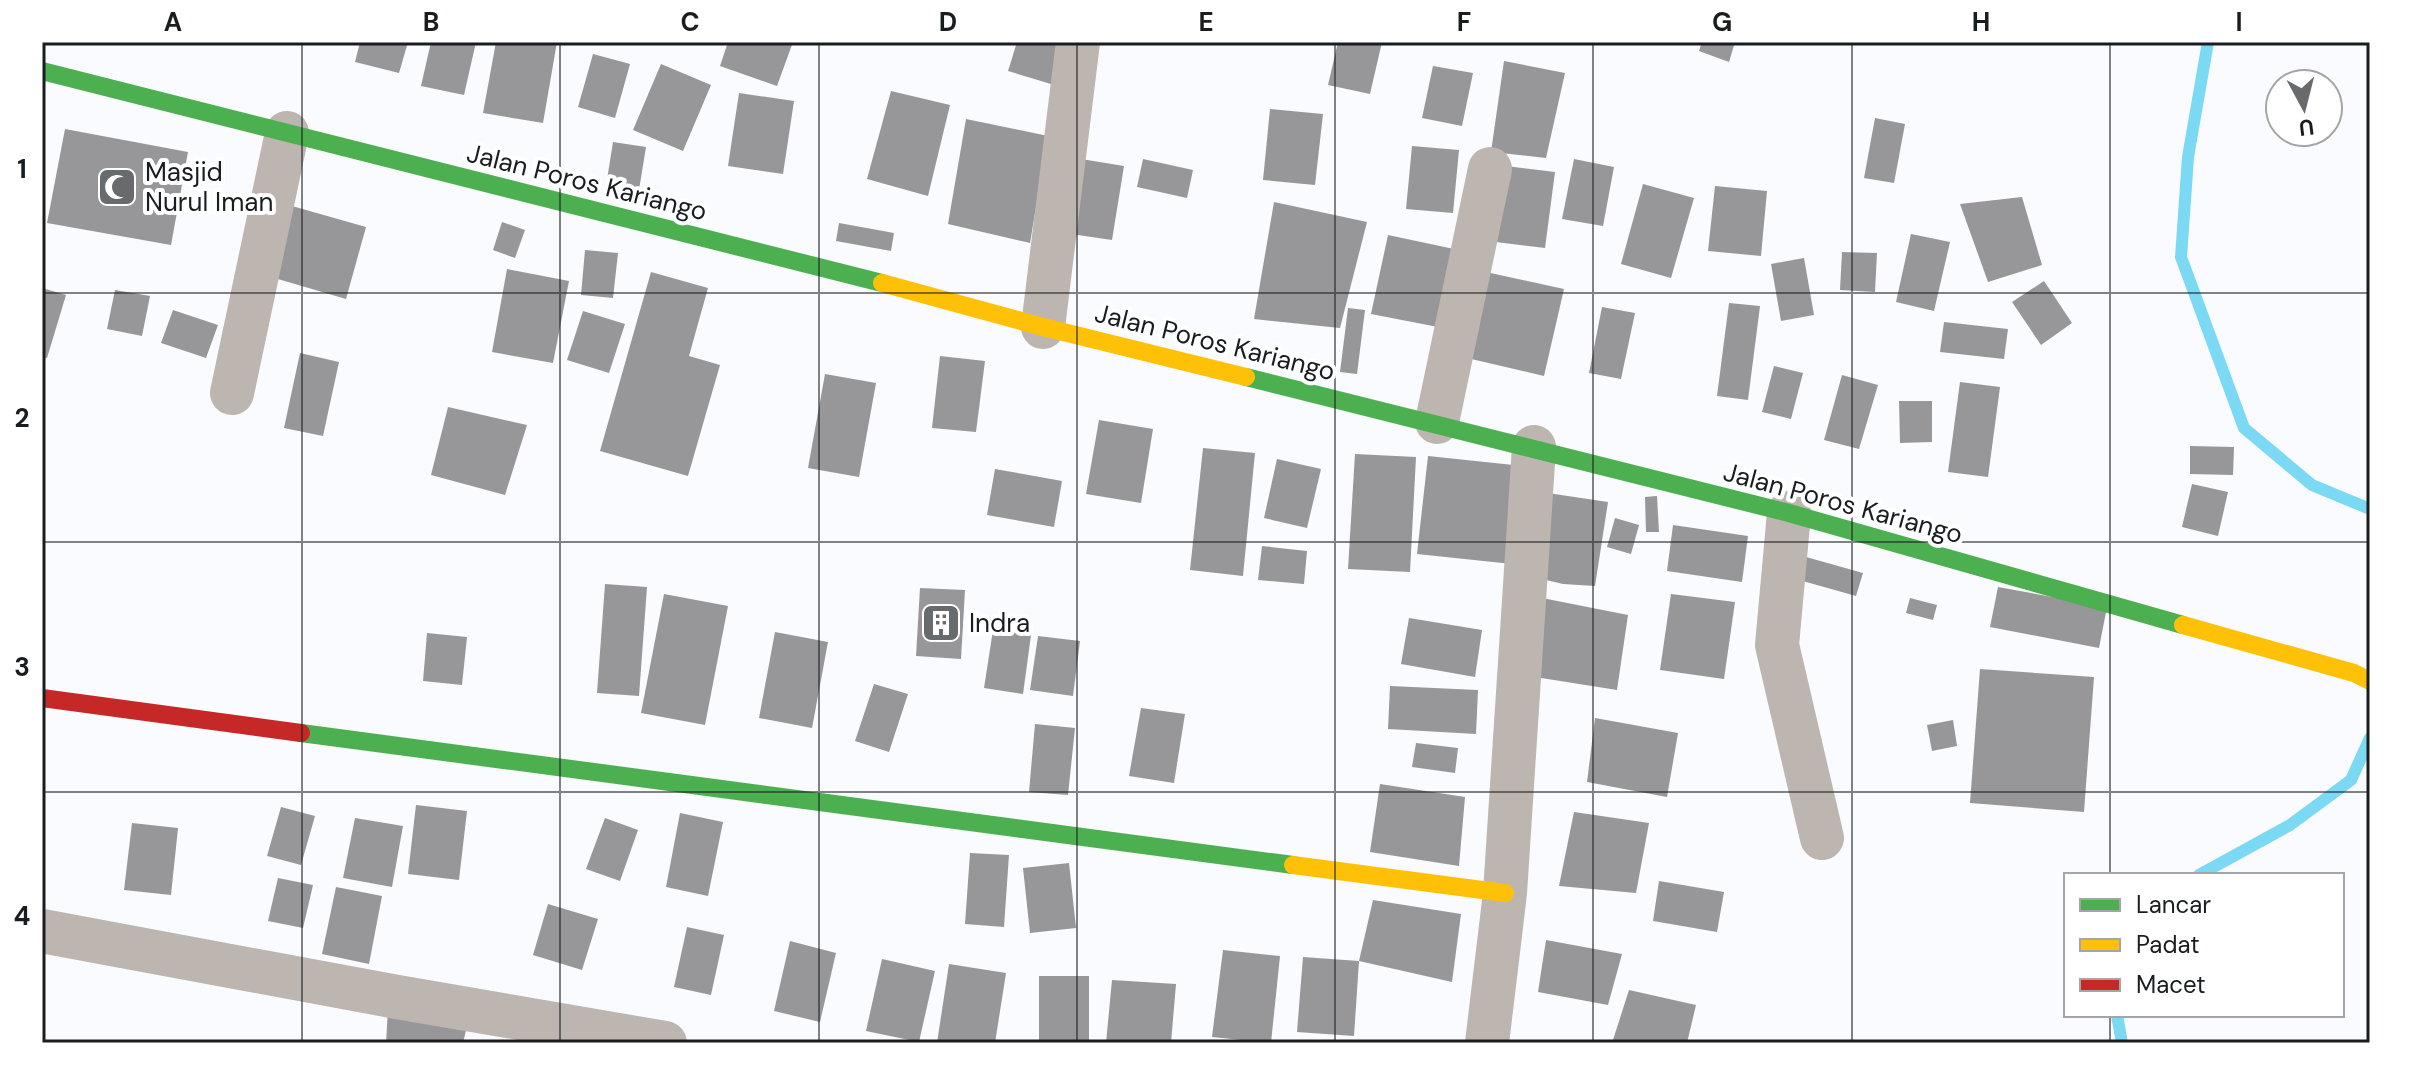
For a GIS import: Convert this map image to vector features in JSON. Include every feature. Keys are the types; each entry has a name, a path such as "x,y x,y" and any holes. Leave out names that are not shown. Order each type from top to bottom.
{"main road":[{"name":"Jalan Poros Kariango","path":"42,71 852,275 1043,327 1437,422 1789,513 2362,677"},
{"path":"42,698 1505,893"}],"street":[{"path":"1043,327 1078,42"},
{"path":"232,393 287,133"},
{"path":"1437,422 1490,169"},
{"path":"1487,1043 1505,893 1534,447"},
{"path":"1789,513 1777,645 1822,838"},
{"path":"42,931 665,1043"}],"building":[{"path":"360,42 408,42 399,73 355,62"},
{"path":"431,42 476,42 464,95 421,86"},
{"path":"496,42 557,42 543,123 483,113"},
{"path":"728,42 793,42 777,86 720,66"},
{"path":"1017,42 1063,43 1051,84 1008,71"},
{"path":"1338,42 1382,42 1370,94 1328,85"},
{"path":"1702,42 1735,42 1729,62 1699,51"},
{"path":"593,54 630,64 615,118 578,107"},
{"path":"1504,61 1565,73 1546,158 1491,152"},
{"path":"661,64 711,85 683,151 633,130"},
{"path":"1433,66 1473,73 1462,126 1422,118"},
{"path":"891,91 950,105 928,196 867,179"},
{"path":"739,93 794,101 783,174 728,166"},
{"path":"1270,109 1323,114 1315,185 1263,180"},
{"path":"1875,118 1905,124 1894,183 1864,178"},
{"path":"966,119 1048,136 1030,243 948,224"},
{"name":"Masjid Nurul Iman","path":"65,129 188,152 171,245 47,223"},
{"path":"613,142 646,147 639,190 606,186"},
{"path":"1412,146 1459,150 1453,213 1406,209"},
{"path":"1075,158 1124,166 1112,240 1064,233"},
{"path":"1143,159 1193,170 1187,198 1137,187"},
{"path":"1574,159 1614,167 1603,226 1562,219"},
{"path":"1506,166 1555,172 1545,248 1496,242"},
{"path":"1643,184 1694,198 1671,278 1621,264"},
{"path":"1715,186 1767,191 1761,256 1708,251"},
{"path":"2022,197 2042,265 1988,282 1960,204"},
{"path":"1274,202 1367,222 1340,328 1254,319"},
{"path":"292,206 366,227 346,299 271,277"},
{"path":"502,222 525,230 515,258 493,250"},
{"path":"839,223 894,233 891,251 836,241"},
{"path":"1911,234 1950,242 1934,311 1896,302"},
{"path":"1388,235 1454,249 1438,327 1371,314"},
{"path":"585,250 618,253 613,298 581,295"},
{"path":"1842,252 1877,253 1875,292 1840,290"},
{"path":"1804,258 1814,315 1781,321 1771,264"},
{"path":"507,269 569,281 553,363 492,352"},
{"path":"651,272 708,288 689,356 720,365 688,476 600,451"},
{"path":"1486,272 1564,289 1544,376 1467,358"},
{"path":"2044,281 2072,323 2041,345 2012,302"},
{"path":"42,288 66,295 47,358 42,357"},
{"path":"115,290 150,296 142,336 107,329"},
{"path":"1729,303 1760,306 1748,400 1717,396"},
{"path":"1602,307 1635,313 1621,379 1589,373"},
{"path":"1348,308 1365,310 1357,374 1340,372"},
{"path":"173,310 218,325 206,358 161,343"},
{"path":"583,311 625,324 609,373 567,360"},
{"path":"1944,322 2008,329 2004,359 1940,352"},
{"path":"300,353 339,362 323,436 284,428"},
{"path":"940,356 985,361 976,432 932,428"},
{"path":"1774,366 1803,373 1791,419 1762,412"},
{"path":"825,374 876,383 859,477 808,468"},
{"path":"1842,375 1878,385 1859,449 1824,440"},
{"path":"1960,382 2000,387 1988,477 1948,472"},
{"path":"1899,401 1932,401 1932,442 1900,443"},
{"path":"448,407 527,425 505,495 431,475"},
{"path":"1099,420 1153,429 1141,503 1086,494"},
{"path":"2190,446 2234,447 2233,475 2190,474"},
{"path":"1203,448 1255,453 1243,576 1190,570"},
{"path":"1355,454 1416,457 1410,572 1348,569"},
{"path":"1428,456 1523,466 1512,564 1417,554"},
{"path":"1277,459 1321,469 1307,528 1264,518"},
{"path":"995,469 1062,481 1054,527 987,515"},
{"path":"2192,484 2228,492 2218,536 2182,527"},
{"path":"1541,492 1608,502 1595,586 1563,584 1529,576"},
{"path":"1657,496 1659,532 1646,532 1645,497"},
{"path":"1615,518 1639,525 1631,554 1607,547"},
{"path":"1673,525 1748,536 1742,582 1667,571"},
{"path":"1262,546 1307,551 1304,584 1258,580"},
{"path":"1799,555 1863,573 1856,596 1792,578"},
{"path":"605,584 647,587 639,696 597,693"},
{"path":"1998,587 2107,607 2099,648 1990,627"},
{"name":"Indra","path":"920,588 965,590 961,659 916,656"},
{"path":"664,594 728,606 705,725 641,713"},
{"path":"1671,594 1735,602 1724,679 1660,670"},
{"path":"1542,598 1628,615 1617,690 1535,677"},
{"path":"1910,598 1937,605 1933,620 1906,613"},
{"path":"1409,618 1482,630 1475,677 1401,664"},
{"path":"993,630 1031,635 1023,694 984,688"},
{"path":"775,632 828,642 812,728 759,718"},
{"path":"427,633 467,637 462,685 423,681"},
{"path":"1038,636 1080,641 1073,696 1030,690"},
{"path":"1980,669 2094,677 2084,812 1970,803"},
{"path":"874,684 908,694 889,752 855,741"},
{"path":"1390,686 1478,690 1476,734 1388,729"},
{"path":"1141,708 1185,714 1174,783 1129,776"},
{"path":"1595,718 1678,733 1667,797 1587,782"},
{"path":"1953,720 1957,746 1932,751 1927,725"},
{"path":"1035,724 1075,728 1068,795 1029,792"},
{"path":"1416,743 1458,748 1455,773 1412,767"},
{"path":"1380,784 1465,797 1459,866 1370,852"},
{"path":"416,805 467,811 459,880 408,874"},
{"path":"281,807 315,816 301,865 267,856"},
{"path":"1574,812 1649,823 1636,893 1559,886"},
{"path":"680,813 723,822 708,896 666,887"},
{"path":"355,818 403,826 392,887 343,878"},
{"path":"605,818 638,830 620,881 586,869"},
{"path":"132,823 178,828 171,895 124,890"},
{"path":"970,853 1009,855 1004,927 965,924"},
{"path":"1069,863 1076,928 1030,933 1023,868"},
{"path":"278,878 313,885 303,928 268,921"},
{"path":"1659,881 1724,892 1717,932 1653,921"},
{"path":"336,887 382,896 369,964 322,954"},
{"path":"1373,900 1461,914 1452,982 1359,961"},
{"path":"548,904 598,919 582,970 533,955"},
{"path":"687,927 724,935 711,995 674,987"},
{"path":"1546,940 1622,954 1608,1005 1538,992"},
{"path":"790,941 836,953 820,1022 774,1011"},
{"path":"1223,950 1280,956 1271,1043 1212,1037"},
{"path":"1303,957 1359,961 1354,1036 1297,1032"},
{"path":"882,959 935,971 919,1042 866,1031"},
{"path":"949,964 1006,973 995,1043 937,1043"},
{"path":"1039,976 1089,976 1089,1043 1039,1043"},
{"path":"1112,980 1176,984 1171,1043 1106,1043"},
{"path":"1629,990 1696,1005 1687,1043 1612,1043"},
{"path":"388,1010 468,1022 463,1043 386,1043"}],"waterway":[{"path":"2208,42 2188,157 2181,257 2244,428 2312,485 2370,509"},
{"path":"2203,873 2290,825 2351,780 2370,738"},
{"path":"2117,1017 2122,1043"}],"traffic: fast":[{"path":"42,71 882,283"},
{"path":"1246,377 1789,513 2183,625"},
{"path":"301,733 1293,865"}],"traffic: slow":[{"path":"882,283 1246,377"},
{"path":"2183,625 2354,673 2370,681"},
{"path":"1293,865 1505,893"}],"traffic: jam":[{"path":"42,698 301,733"}],"place":[{"name":"Masjid Nurul Iman","path":"117,187"},
{"name":"Indra","path":"941,623"}]}
